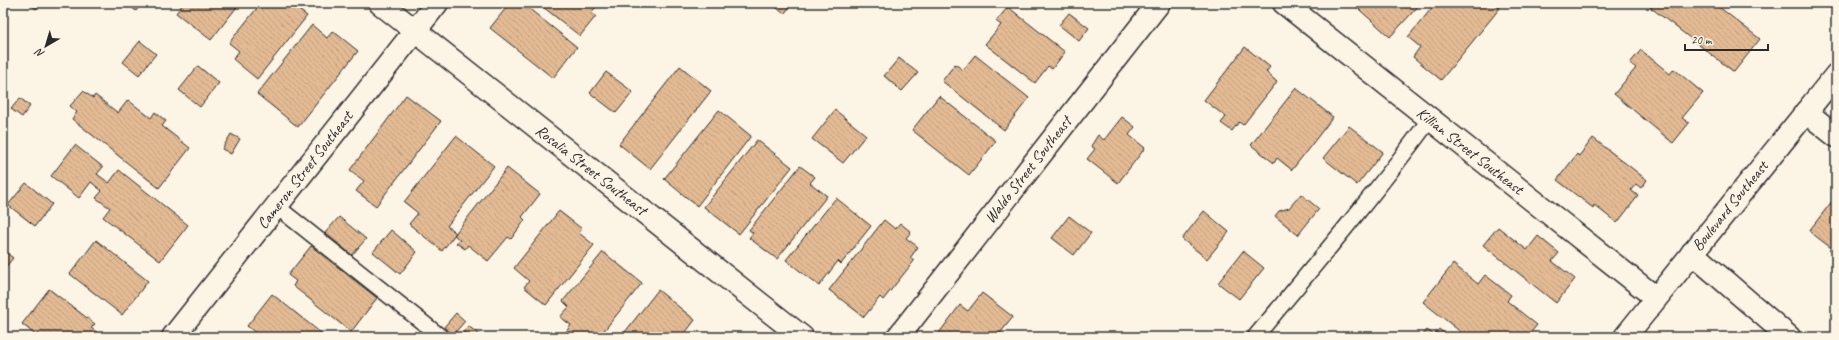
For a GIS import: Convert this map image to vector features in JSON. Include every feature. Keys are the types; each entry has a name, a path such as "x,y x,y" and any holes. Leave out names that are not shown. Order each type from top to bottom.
{"street":[{"name":"Rosalia Street Southeast","path":"380,3 802,337"},
{"name":"Cameron Street Southeast","path":"173,337 437,3"},
{"name":"Waldo Street Southeast","path":"898,337 1159,3"},
{"name":"Killian Street Southeast","path":"1284,3 1656,298"},
{"name":"Boulevard Southeast","path":"1625,337 1836,75"},
{"path":"1806,112 1836,136"},
{"path":"1692,253 1789,337"}],"lane":[{"path":"1255,337 1360,211 1430,119"},
{"path":"276,206 441,337"}],"building":[{"path":"28,3 41,3 36,9"},
{"path":"126,3 142,3 136,11"},
{"path":"184,3 240,3 211,40 176,13"},
{"path":"261,3 290,3 307,16 257,79 233,59 239,51 229,43"},
{"path":"510,3 522,3 577,47 553,78 490,28"},
{"path":"538,3 599,3 591,13 596,16 580,36"},
{"path":"771,3 793,3 784,14"},
{"path":"1352,3 1421,3 1390,37"},
{"path":"1436,3 1493,3 1500,8 1441,80 1413,57 1420,47 1408,37"},
{"path":"1654,3 1678,3 1685,8 1689,3 1714,3 1760,39 1734,72 1650,7"},
{"path":"1008,7 1065,52 1052,69 1048,66 1035,83 985,44 1001,25 996,21"},
{"path":"1069,13 1089,28 1079,41 1059,25"},
{"path":"312,25 327,38 333,31 358,51 298,127 257,94"},
{"path":"140,41 156,54 139,75 123,62"},
{"path":"1245,47 1270,67 1266,72 1277,82 1243,125 1239,122 1232,131 1221,123 1226,117 1204,100"},
{"path":"1641,50 1670,74 1674,69 1703,93 1682,118 1689,123 1673,143 1614,94 1636,68 1630,63"},
{"path":"975,55 1029,98 1004,130 942,81 955,64 963,70"},
{"path":"899,58 918,73 902,91 884,76"},
{"path":"198,66 219,83 200,107 179,90"},
{"path":"680,66 711,91 650,169 619,144"},
{"path":"606,72 633,92 616,113 590,93"},
{"path":"1296,88 1333,117 1292,170 1277,158 1274,163 1251,145"},
{"path":"83,91 93,98 95,95 118,113 128,100 151,118 155,112 166,121 162,126 190,148 159,188 72,119 77,112 70,106"},
{"path":"406,95 441,121 376,206 356,191 364,181 350,170"},
{"path":"939,96 996,141 969,175 912,130"},
{"path":"20,98 30,106 22,117 11,109"},
{"path":"719,110 751,136 697,206 664,179"},
{"path":"835,110 866,135 843,163 812,139"},
{"path":"1122,117 1135,127 1129,135 1145,148 1118,183 1087,159 1095,149 1091,146 1098,135 1104,140"},
{"path":"1349,126 1383,152 1357,185 1323,158"},
{"path":"231,134 240,139 231,154 222,149"},
{"path":"456,136 494,166 447,226 456,233 442,251 409,224 418,213 404,202"},
{"path":"1593,138 1647,180 1641,188 1636,184 1631,190 1638,196 1617,223 1594,205 1593,208 1557,180 1577,154 1579,156"},
{"path":"757,140 792,167 739,234 704,207"},
{"path":"75,145 103,167 97,174 109,183 119,170 188,225 160,261 103,217 110,208 96,198 102,191 91,182 79,198 51,176"},
{"path":"800,166 815,177 810,183 827,196 777,259 749,238 753,233 749,230"},
{"path":"507,168 540,194 522,217 525,220 511,239 508,237 488,261 468,245 465,249 456,243 460,240 454,235"},
{"path":"26,183 52,204 35,226 8,205"},
{"path":"1301,194 1319,209 1298,235 1275,216 1279,211 1289,208"},
{"path":"1836,196 1836,255 1829,250 1831,248 1809,231"},
{"path":"836,198 871,226 841,264 838,261 819,286 786,260"},
{"path":"559,211 582,229 579,233 594,245 546,305 524,287 529,281 514,268"},
{"path":"1204,211 1229,232 1207,259 1182,239"},
{"path":"1069,216 1091,233 1074,255 1052,238"},
{"path":"339,217 366,239 352,255 325,233"},
{"path":"884,220 895,229 900,223 911,232 906,238 918,247 910,258 914,261 883,300 880,297 864,317 829,290"},
{"path":"1498,227 1527,250 1538,236 1559,253 1552,261 1575,279 1556,303 1483,245"},
{"path":"391,230 417,252 400,274 373,252"},
{"path":"96,240 148,281 122,315 70,274"},
{"path":"311,246 377,298 351,332 293,286 296,281 288,275"},
{"path":"3,250 13,258 4,269 3,268"},
{"path":"1243,251 1264,268 1239,299 1218,283"},
{"path":"603,252 642,283 599,337 562,337 571,325 560,317 569,307 563,301"},
{"path":"1453,264 1478,284 1485,275 1511,295 1507,301 1537,325 1527,337 1467,337 1423,302"},
{"path":"49,289 95,324 91,328 98,333 94,337 38,337 22,324"},
{"path":"658,290 695,320 682,337 621,337"},
{"path":"982,293 1013,317 997,337 936,337 960,305 968,311"},
{"path":"272,294 326,337 261,337 247,326"},
{"path":"456,313 465,321 453,335 444,327"},
{"path":"468,326 483,337 461,336"},
{"path":"1439,329 1449,337 1421,337 1427,330 1434,335"}]}
